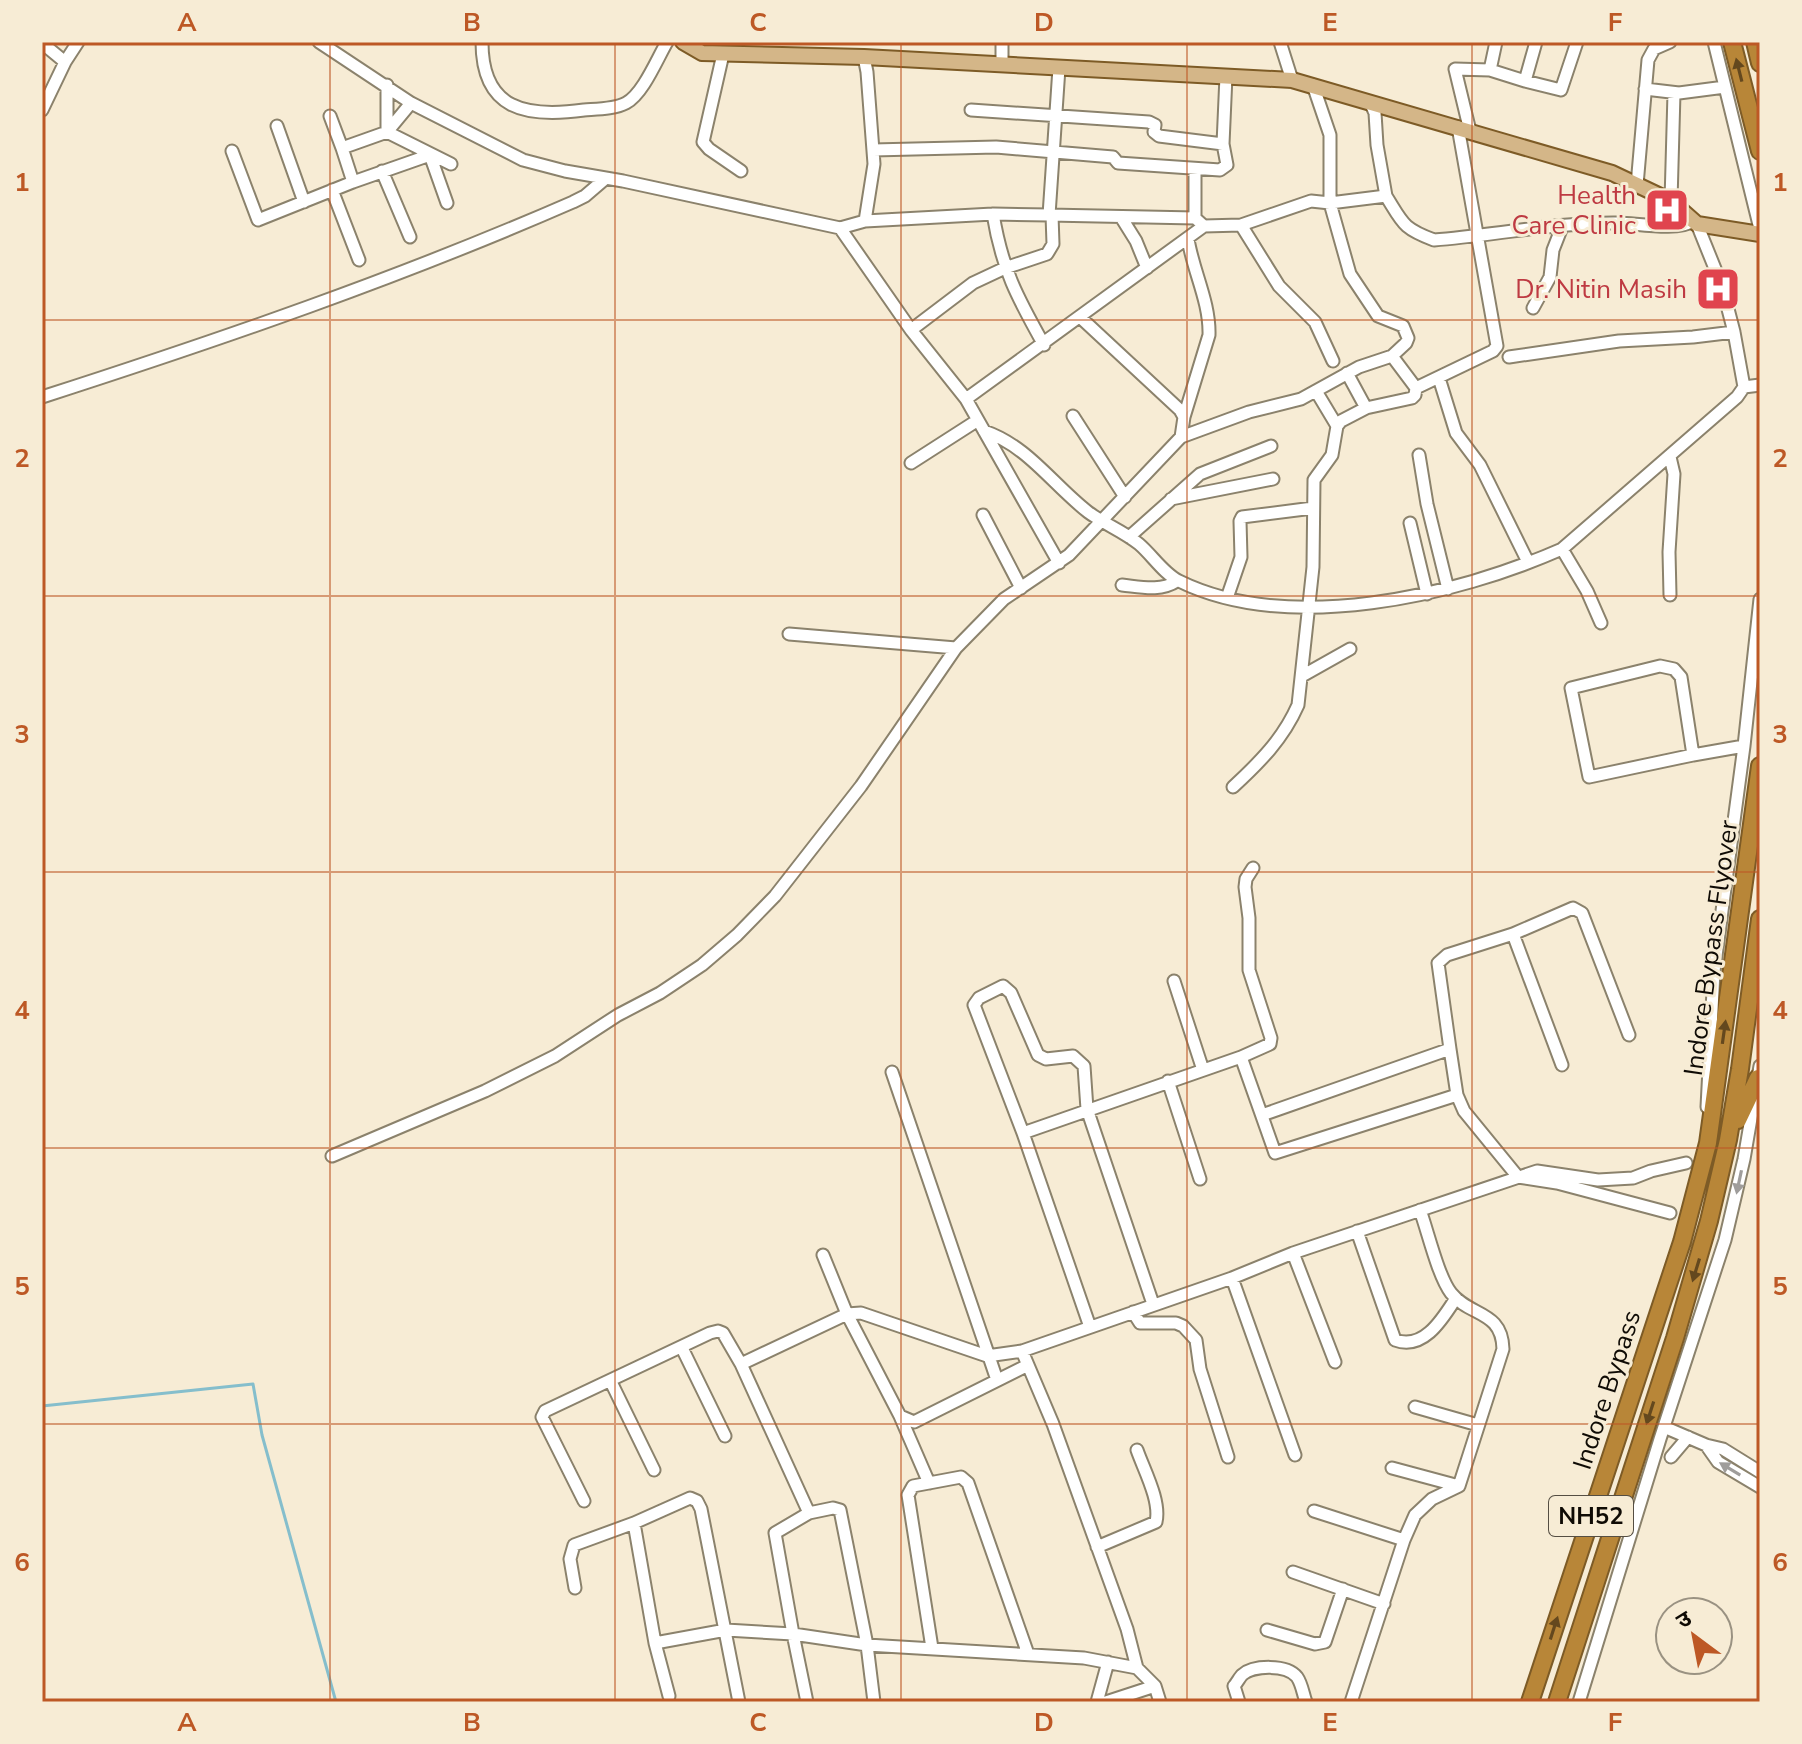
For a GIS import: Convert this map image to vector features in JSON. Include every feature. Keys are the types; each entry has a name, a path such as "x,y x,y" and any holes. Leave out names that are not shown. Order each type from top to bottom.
{"highway":[{"path":"1732,42 1760,151"},
{"path":"1755,42 1760,63"},
{"name":"Indore Bypass Flyover","path":"1709,1137 1759,775"},
{"name":"Indore Bypass Flyover","path":"1728,1140 1760,919"},
{"path":"1728,1140 1759,1072"},
{"name":"Indore Bypass","path":"1530,1702 1682,1242 1709,1137"},
{"name":"Indore Bypass","path":"1557,1702 1677,1331 1709,1221 1728,1140"}],"main road":[{"path":"683,42 702,53 839,49 864,57 1292,80 1612,173 1671,201 1695,222 1760,232"}],"street":[{"path":"42,110 78,42"},
{"path":"319,42 411,103 523,160 840,228 865,221 993,214 1121,217 1241,225 1311,201 1330,203 1386,196"},
{"path":"482,42 482,63 497,96 511,106 529,112 577,111 623,105 637,94 667,42"},
{"path":"1002,42 1002,63"},
{"path":"1280,42 1292,80"},
{"path":"1490,70 1496,42"},
{"path":"1525,81 1536,42"},
{"path":"1416,388 1493,351 1497,346 1477,237 1455,69 1490,70 1561,90 1577,42"},
{"path":"1637,185 1650,53 1670,42"},
{"path":"1714,42 1760,232"},
{"path":"42,43 65,62"},
{"path":"723,54 703,142 741,171"},
{"path":"864,57 874,164 865,221"},
{"path":"911,330 963,289 1005,268 1047,254 1052,249 1059,68"},
{"path":"873,150 971,147 1054,150 1113,157 1118,163 1224,169 1227,165 1223,144 1226,76"},
{"path":"387,85 387,132"},
{"path":"332,1156 485,1091 555,1056 702,965 775,896 861,786 956,648 1004,599 1059,563 1181,437 1249,412 1301,399 1347,373 1377,359 1392,356 1408,341 1405,328 1378,316 1353,279 1330,203 1330,135 1313,85"},
{"path":"1645,89 1674,93 1725,87"},
{"path":"1671,201 1674,93"},
{"path":"1370,102 1375,113 1386,196 1400,220 1412,232 1434,240 1606,223 1657,224 1673,228 1695,222 1722,286 1744,387"},
{"path":"342,148 387,132 411,103"},
{"path":"971,110 1149,122 1155,125 1154,132 1159,136 1223,144"},
{"path":"330,116 353,182"},
{"path":"277,126 304,202"},
{"path":"387,132 451,164"},
{"path":"232,151 258,220 430,155"},
{"path":"430,155 447,203"},
{"path":"966,399 1188,239 1200,222 1195,169"},
{"path":"382,171 410,237"},
{"path":"42,397 264,324 415,268 573,202 606,178"},
{"path":"332,190 359,260"},
{"path":"993,214 1005,268 1016,296 1044,345"},
{"path":"1121,217 1136,241 1147,268"},
{"path":"1241,225 1279,286 1315,322 1333,361"},
{"path":"1533,308 1550,277 1553,250 1562,227"},
{"path":"840,228 911,330 966,399 1059,563"},
{"path":"1181,437 1184,417 1209,335 1210,321 1193,269 1188,239"},
{"path":"1081,318 1172,401 1184,417"},
{"path":"1509,357 1619,341 1734,332"},
{"path":"1233,787 1266,756 1289,725 1298,705 1306,608 1313,567 1314,480 1332,455 1337,426 1366,408 1415,395 1416,388 1392,356"},
{"path":"1347,373 1366,408"},
{"path":"1439,378 1456,433 1480,465 1528,562"},
{"path":"981,426 1015,445 1089,513 1129,537 1177,581 1227,598 1306,608 1427,594 1562,549 1670,457 1744,387 1760,385"},
{"path":"1316,391 1337,426"},
{"path":"1073,416 1125,497"},
{"path":"911,463 981,426"},
{"path":"1129,537 1200,474 1271,446"},
{"path":"1419,455 1427,504 1448,589"},
{"path":"1670,457 1674,474 1669,552 1670,595"},
{"path":"1170,500 1273,479"},
{"path":"1227,598 1241,557 1242,517 1313,508"},
{"path":"983,515 1021,588"},
{"path":"1410,523 1427,594"},
{"path":"1562,549 1587,591 1601,623"},
{"path":"1122,585 1158,588 1177,581"},
{"path":"1709,1137 1706,1085 1712,985 1760,599"},
{"path":"789,634 956,648"},
{"path":"1302,676 1350,649"},
{"path":"1693,755 1681,677 1674,669 1660,666 1571,688 1589,777 1744,746"},
{"path":"1023,1133 1270,1044 1271,1038 1249,970 1249,918 1245,887 1253,868"},
{"path":"1629,1035 1580,911 1573,908 1513,934 1447,955 1438,963 1457,1095 1464,1111 1518,1177 1557,1183 1670,1213"},
{"path":"1513,934 1562,1065"},
{"path":"1174,981 1203,1070"},
{"path":"1090,1327 1023,1133 974,1005 979,998 1003,986 1011,993 1038,1055 1046,1059 1073,1056 1084,1066 1087,1109 1153,1304"},
{"path":"1262,1115 1450,1049"},
{"path":"1241,1057 1275,1153 1457,1095"},
{"path":"892,1072 997,1380"},
{"path":"1579,1702 1730,1223 1759,1072"},
{"path":"1168,1081 1200,1179"},
{"path":"741,1364 847,1314 861,1313 987,1356 1022,1351 1232,1278 1293,1253 1537,1171 1598,1180 1633,1178 1686,1163"},
{"path":"1351,1702 1404,1540 1420,1508 1459,1486 1503,1349 1503,1336 1497,1324 1456,1298 1446,1284 1420,1210"},
{"path":"1357,1231 1395,1340 1404,1342 1429,1333 1436,1328 1456,1298"},
{"path":"1293,1253 1335,1362"},
{"path":"823,1255 847,1314 900,1416 929,1483"},
{"path":"1232,1278 1295,1455"},
{"path":"1133,1312 1140,1323 1176,1323 1183,1326 1196,1340 1200,1369 1228,1457"},
{"path":"584,1501 542,1417 550,1407 718,1331 723,1333 741,1364 809,1513"},
{"path":"682,1348 725,1436"},
{"path":"1022,1351 1053,1424 1128,1633 1137,1668 1155,1686 1160,1702"},
{"path":"900,1416 914,1422 1028,1365"},
{"path":"611,1382 654,1470"},
{"path":"1415,1407 1478,1425"},
{"path":"1664,1427 1723,1449 1760,1472"},
{"path":"1671,1457 1688,1437"},
{"path":"1706,1445 1718,1462 1760,1487"},
{"path":"1097,1547 1156,1522 1158,1516 1154,1499 1137,1450"},
{"path":"1392,1468 1459,1486"},
{"path":"932,1648 908,1495 913,1486 961,1477 968,1483 1028,1654"},
{"path":"575,1588 570,1559 574,1545 690,1498 697,1501 739,1702"},
{"path":"807,1702 775,1533 809,1513 833,1508 840,1510 867,1645 874,1702"},
{"path":"1314,1511 1404,1540"},
{"path":"634,1523 655,1643 669,1696"},
{"path":"1293,1572 1384,1604"},
{"path":"1267,1630 1315,1644 1325,1642 1343,1589"},
{"path":"655,1643 726,1630 793,1634 867,1645 1084,1658 1137,1668"},
{"path":"1097,1702 1103,1661"},
{"path":"1239,1702 1234,1686 1240,1676 1252,1669 1274,1668 1292,1673 1299,1679 1306,1702"},
{"path":"1106,1702 1155,1686"}],"waterway":[{"path":"42,1406 253,1384 262,1435 336,1702"}],"place":[{"name":"Health Care Clinic","path":"1667,210"},
{"name":"Dr. Nitin Masih","path":"1718,289"}]}
